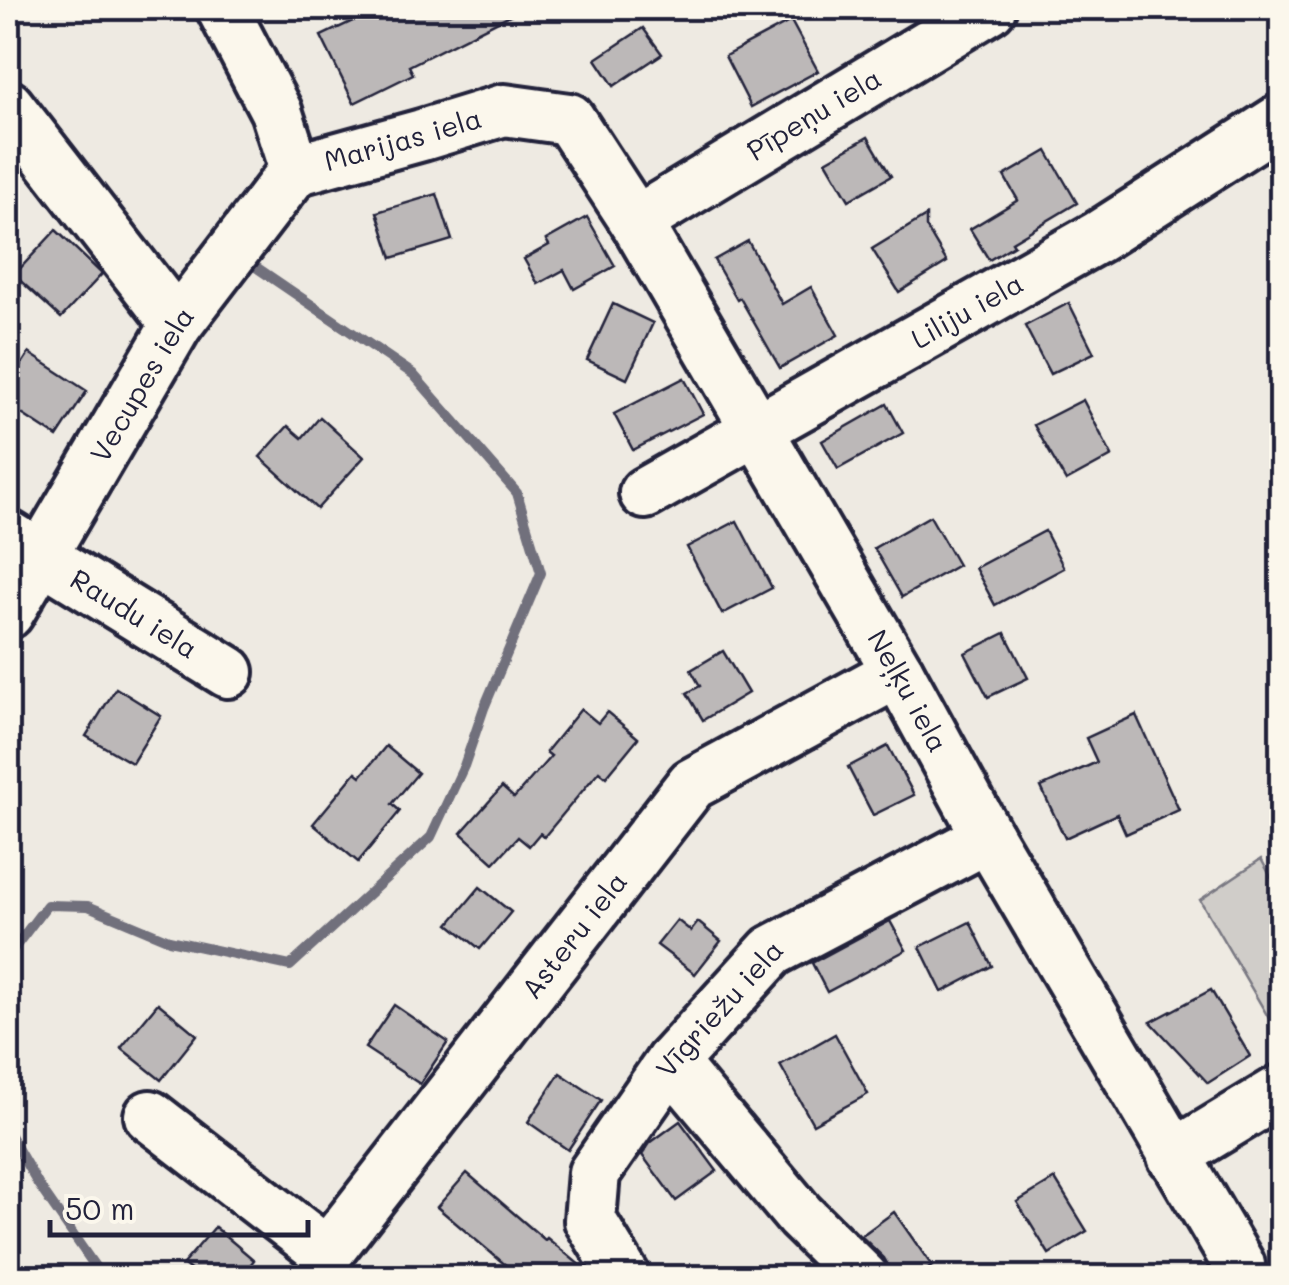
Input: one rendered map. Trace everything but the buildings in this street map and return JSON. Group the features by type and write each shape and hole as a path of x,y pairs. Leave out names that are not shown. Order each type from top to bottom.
{"street":[{"path":"222,8 276,111 295,170"},
{"name":"Pīpeņu iela","path":"636,222 990,8"},
{"path":"8,106 177,324"},
{"name":"Marijas iela","path":"295,170 504,110 569,119"},
{"name":"Neļķu iela","path":"569,119 636,222 1238,1265"},
{"name":"Liliju iela","path":"645,492 1098,237 1282,119"},
{"name":"Vecupes iela","path":"8,614 23,547 177,324 295,170"},
{"name":"Raudu iela","path":"23,547 228,672"},
{"name":"Asteru iela","path":"324,1265 692,784 898,672"},
{"name":"Vīgriežu iela","path":"625,1278 590,1220 594,1173 671,1062 772,951 988,837"},
{"path":"671,1062 800,1216 863,1278"},
{"path":"1173,1156 1282,1090"},
{"path":"150,1116 324,1265"}],"shaded area":[{"path":"1261,859 1281,895 1281,1039 1200,900"}],"waterway":[{"path":"8,1013 12,951 47,905 88,906 169,940 290,966 431,837 464,766 541,573 517,493 413,374 253,265"},
{"path":"8,1132 38,1184 103,1278"}]}
